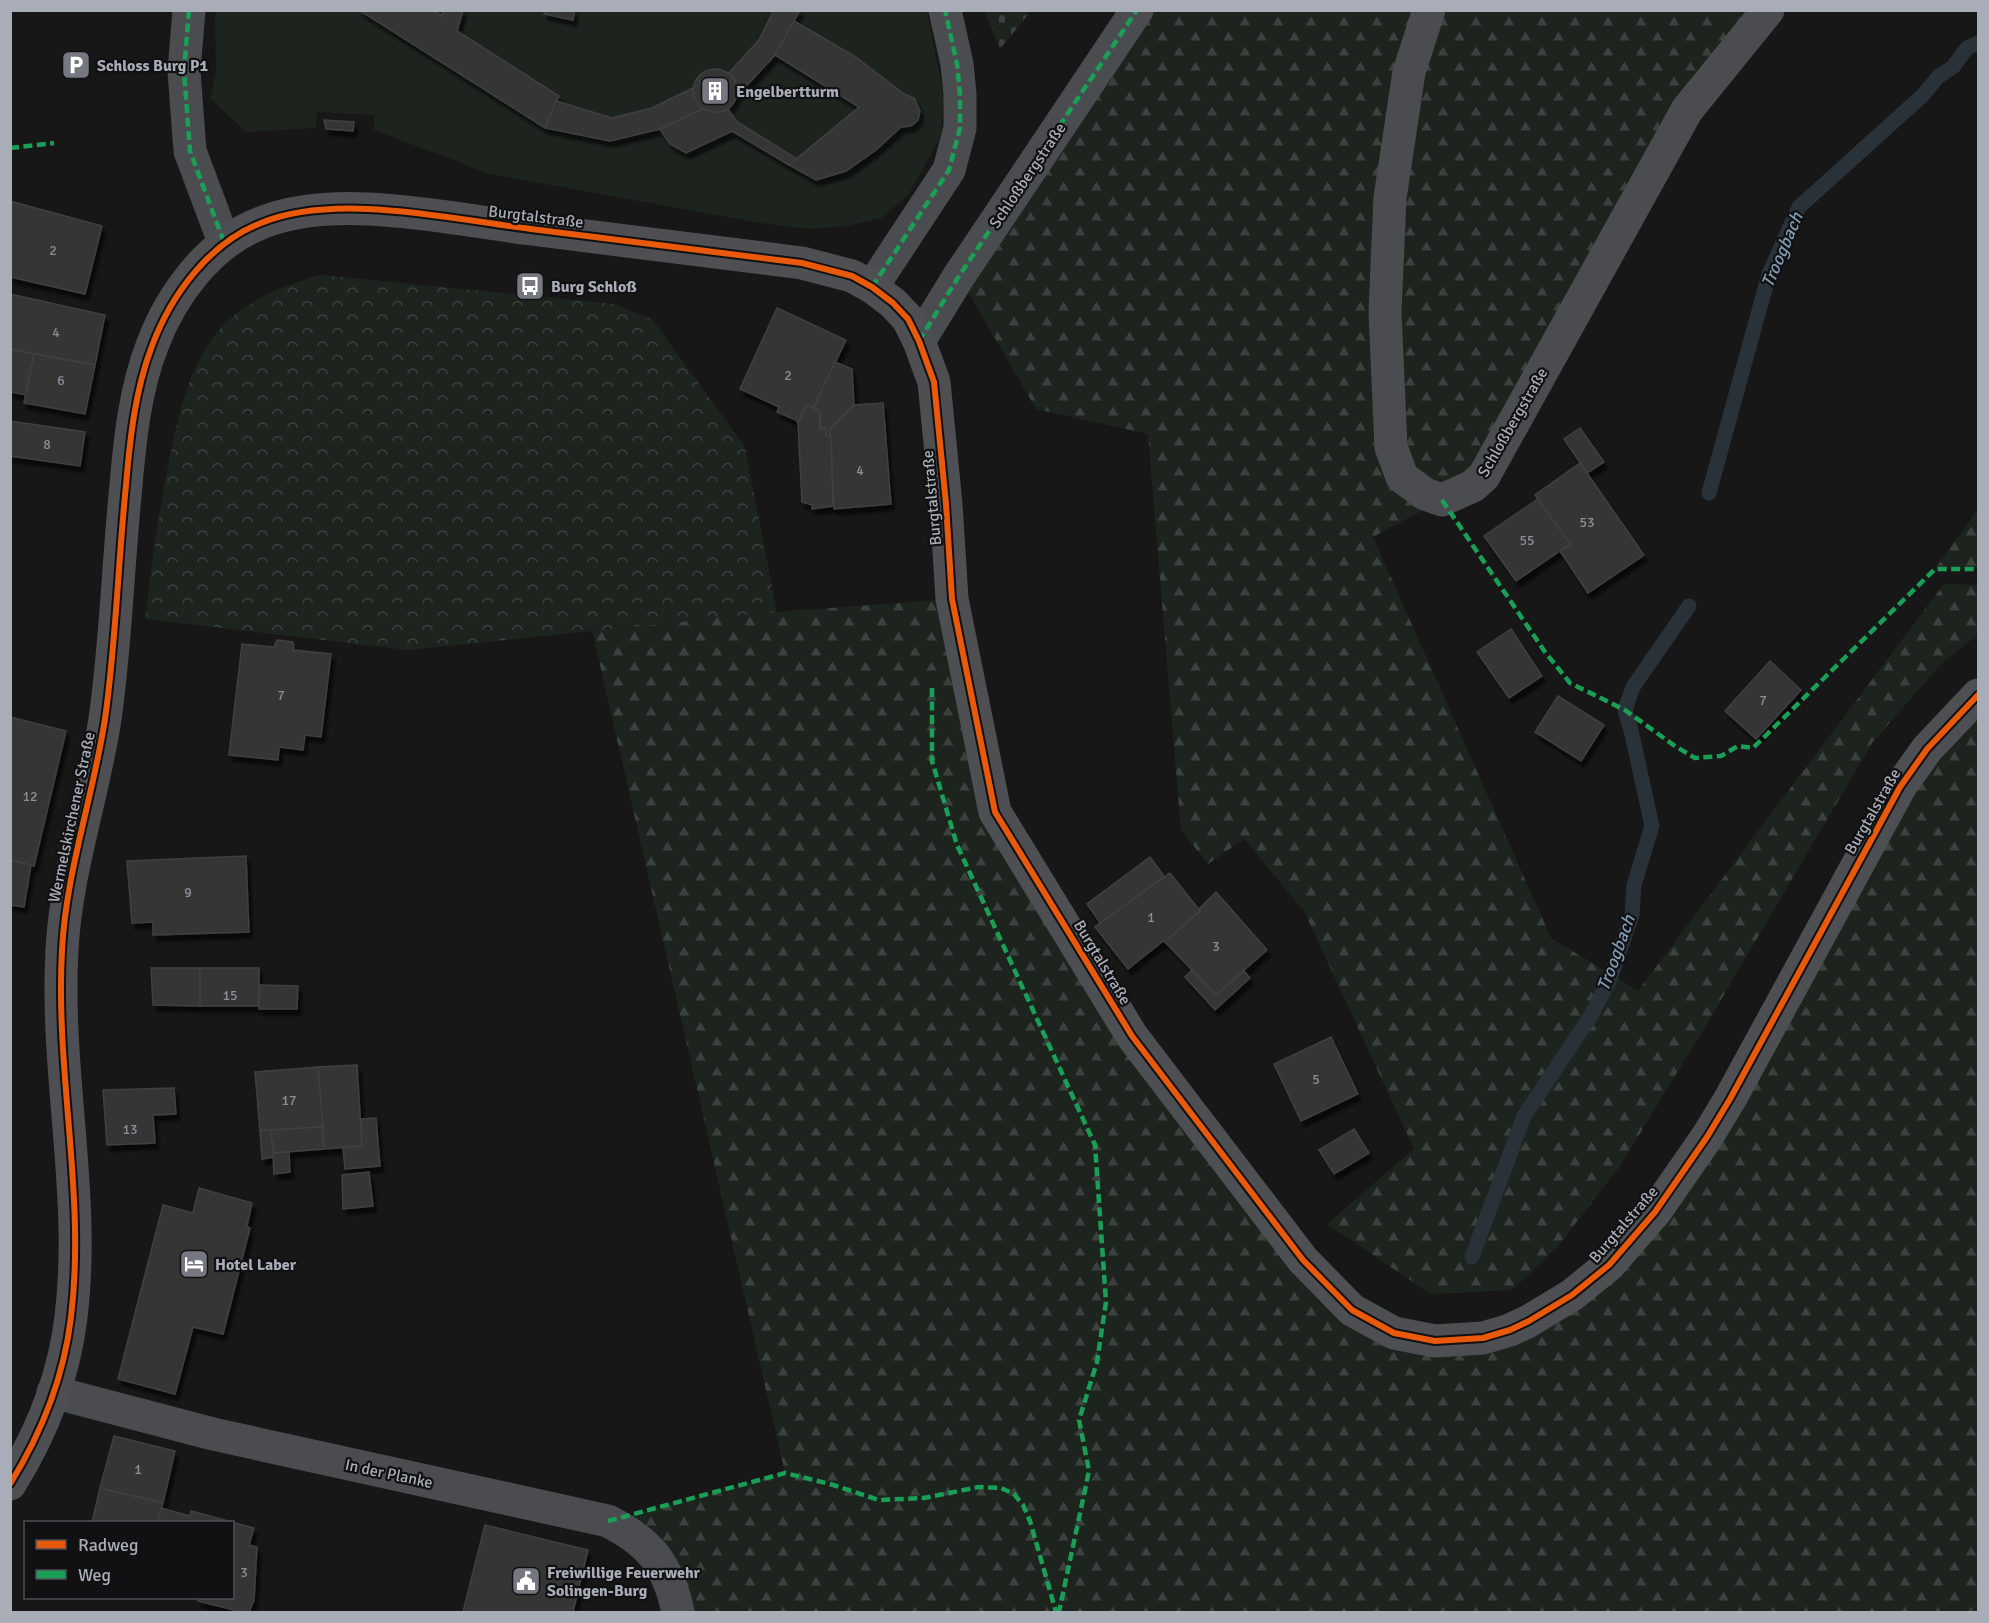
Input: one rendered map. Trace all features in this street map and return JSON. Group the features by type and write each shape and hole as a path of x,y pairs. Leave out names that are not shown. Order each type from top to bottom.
{"main road":[{"name":"Burgtalstraße","path":"224,242 259,223 296,212 330,208 402,212 802,263 852,276 872,287 893,303 908,320 919,341 934,382 946,504 952,599 994,812 1132,1036 1296,1251 1352,1310 1394,1333 1435,1341 1483,1338 1510,1330 1572,1295 1609,1265 1655,1212 1707,1137 1900,788 1927,749 1978,695"},
{"name":"Wermelskirchener Straße","path":"10,1484 33,1443 53,1392 63,1359 71,1317 76,1233 61,1006 62,954 66,902 104,721 111,670 120,538 132,428 145,368 158,331 183,287 224,242"}],"street":[{"path":"189,10 184,71 190,151 224,242"},
{"path":"872,287 949,170 960,128 958,74 945,10"},
{"name":"Schloßbergstraße","path":"919,341 959,276 1137,10"},
{"name":"Schloßbergstraße","path":"1429,10 1409,72 1392,187 1385,312 1391,447 1402,477 1425,494 1442,500 1473,486 1484,476 1688,110 1768,10"},
{"name":"In der Planke","path":"53,1392 213,1434 608,1521 632,1533 653,1552 668,1576 678,1612"}],"green space":[{"path":"215,10 927,11 944,98 941,136 909,194 882,218 847,226 808,229 760,223 490,174 374,130 374,115 317,112 316,128 246,132 210,98 216,73"},
{"path":"985,11 1031,11 1000,49"},
{"path":"1137,11 1768,11 1687,110 1512,425 1442,500 1373,537 1551,938 1638,991 1944,584 1978,585 1978,634 1940,665 1872,743 1705,1027 1620,1166 1558,1246 1512,1290 1431,1294 1327,1224 1414,1149 1304,911 1244,839 1208,864 1181,830 1148,434 1036,409 959,276"},
{"path":"321,275 614,304 652,319 745,447 777,612 408,650 145,619 168,466 188,386 205,349 217,333 241,310 274,292"},
{"path":"1978,509 1978,569 1935,569"},
{"path":"952,599 995,812 1303,1260 1394,1333 1510,1330 1655,1212 1873,834 1978,695 1978,1612 678,1612 608,1521 785,1473 592,630 777,612"}],"building":[{"path":"359,10 432,10 442,16 443,10 463,10 457,31 559,96 545,128"},
{"path":"545,10 575,10 573,20 544,14"},
{"path":"774,10 800,10 775,55 736,97 735,80 729,73 759,40"},
{"path":"794,21 856,57 904,94 914,98 920,111 918,120 911,126 901,127 876,150 846,171 816,180 789,165 859,107 775,55"},
{"name":"Engelbertturm","path":"715,69 730,76 737,91 730,106 715,113 700,106 693,91 700,76"},
{"path":"693,88 694,99 702,109 660,129 610,141 545,128 556,101 612,118 652,108"},
{"path":"702,109 718,113 728,109 736,121 797,159 789,165 732,131 686,153 670,144 660,129"},
{"path":"324,120 354,122 353,131 326,129"},
{"path":"10,201 102,226 85,294 10,277"},
{"path":"10,294 105,315 95,365 10,349"},
{"path":"777,308 846,340 814,407 807,404 798,423 777,412 779,407 740,389"},
{"path":"10,349 34,354 26,395 10,392"},
{"path":"34,354 95,365 85,414 24,403"},
{"path":"835,362 852,369 854,405 830,429 831,436 826,436 825,428 820,429 820,413 814,407"},
{"path":"883,403 891,504 834,509 830,429 854,405"},
{"path":"807,404 820,413 820,429 825,428 826,436 831,436 833,506 812,509 812,505 802,502 798,423"},
{"path":"10,421 85,432 80,466 10,456"},
{"path":"1580,428 1604,462 1587,473 1564,439"},
{"path":"1580,463 1644,555 1588,593 1560,551 1570,545 1535,495"},
{"path":"1538,499 1570,544 1516,581 1484,536"},
{"path":"1511,629 1542,676 1509,698 1477,652"},
{"path":"277,640 293,642 294,650 331,654 321,737 305,735 303,750 279,747 278,760 229,755 242,644 274,647"},
{"path":"1770,661 1801,690 1756,739 1725,711"},
{"path":"1558,696 1604,725 1581,761 1535,732"},
{"path":"10,717 66,731 34,866 10,860"},
{"path":"246,856 249,932 153,935 153,922 132,923 127,861"},
{"path":"1150,857 1164,876 1101,924 1087,904"},
{"path":"10,860 31,865 24,907 10,905"},
{"path":"1170,873 1200,911 1165,942 1163,941 1128,969 1095,927"},
{"path":"1216,892 1267,950 1216,995 1165,942 1200,911 1199,909"},
{"path":"151,968 200,968 200,1006 153,1005"},
{"path":"200,968 259,968 259,1006 200,1006"},
{"path":"1192,970 1216,995 1244,971 1250,978 1215,1010 1185,977"},
{"path":"260,985 298,986 297,1009 259,1009"},
{"path":"1331,1037 1358,1094 1301,1121 1274,1064"},
{"path":"357,1065 362,1146 324,1149 318,1067"},
{"path":"318,1067 323,1127 260,1131 255,1072"},
{"path":"174,1088 176,1114 153,1115 155,1143 107,1145 103,1090"},
{"path":"376,1118 380,1166 345,1169 343,1148 362,1146 361,1119"},
{"path":"322,1127 324,1149 274,1153 270,1130"},
{"path":"1354,1129 1369,1153 1334,1174 1319,1150"},
{"path":"270,1130 273,1157 262,1159 260,1131"},
{"path":"289,1152 290,1172 274,1174 273,1153"},
{"path":"369,1172 373,1206 343,1209 342,1175"},
{"name":"Hotel Laber","path":"199,1188 252,1203 247,1226 250,1228 223,1334 193,1327 175,1394 118,1379 163,1205 193,1213"},
{"path":"114,1436 175,1451 163,1503 100,1488"},
{"path":"100,1488 163,1503 158,1521 92,1521"},
{"path":"161,1508 190,1516 191,1511 228,1521 158,1521"},
{"path":"234,1523 254,1528 249,1545 257,1547 254,1600 249,1612 198,1601 199,1599 234,1599"},
{"name":"Freiwillige Feuerwehr Solingen-Burg","path":"485,1525 588,1550 573,1612 463,1612"}],"waterway":[{"name":"Troogbach","path":"1709,493 1769,274 1799,207 1922,96 1939,76 1953,67 1967,48 1978,43"},
{"name":"Troogbach","path":"1472,1257 1524,1116 1590,1017 1610,979 1632,915 1634,885 1652,826 1625,710 1633,687 1689,606"}],"marked path":[{"path":"189,10 184,71 190,151 224,242"},
{"path":"872,287 949,170 960,128 960,94 957,64 945,10"},
{"path":"919,341 959,276 1137,10"},
{"path":"10,148 54,143"},
{"path":"1442,500 1545,652 1570,683 1625,710 1695,758 1721,756 1738,746 1753,748 1935,569 1978,569"},
{"path":"932,688 932,761 957,845 1095,1145 1106,1302 1097,1362 1079,1420 1089,1471 1059,1612"},
{"path":"608,1521 785,1473 830,1484 879,1500 924,1498 979,1487 1001,1488 1014,1494 1023,1505 1030,1521 1056,1612"}],"cycle path":[{"path":"10,1484 32,1445 50,1404 63,1361 71,1317 75,1271 75,1225 63,1042 62,950 74,863 105,719 112,661 123,514 137,397 152,346 181,290 194,273 225,243 261,223 291,214 324,209 394,211 430,215 802,263 852,276 872,287 893,303 908,319 934,382 946,504 952,599 995,812 1132,1036 1303,1260 1352,1310 1394,1333 1435,1341 1483,1338 1510,1330 1572,1295 1609,1265 1655,1212 1707,1137 1900,787 1927,749 1978,695"}],"place":[{"name":"Schloss Burg P1","path":"76,65"},
{"name":"Engelbertturm","path":"715,91"},
{"name":"Burg Schloß","path":"530,286"},
{"name":"Hotel Laber","path":"194,1264"},
{"name":"Freiwillige Feuerwehr Solingen-Burg","path":"526,1581"}]}
